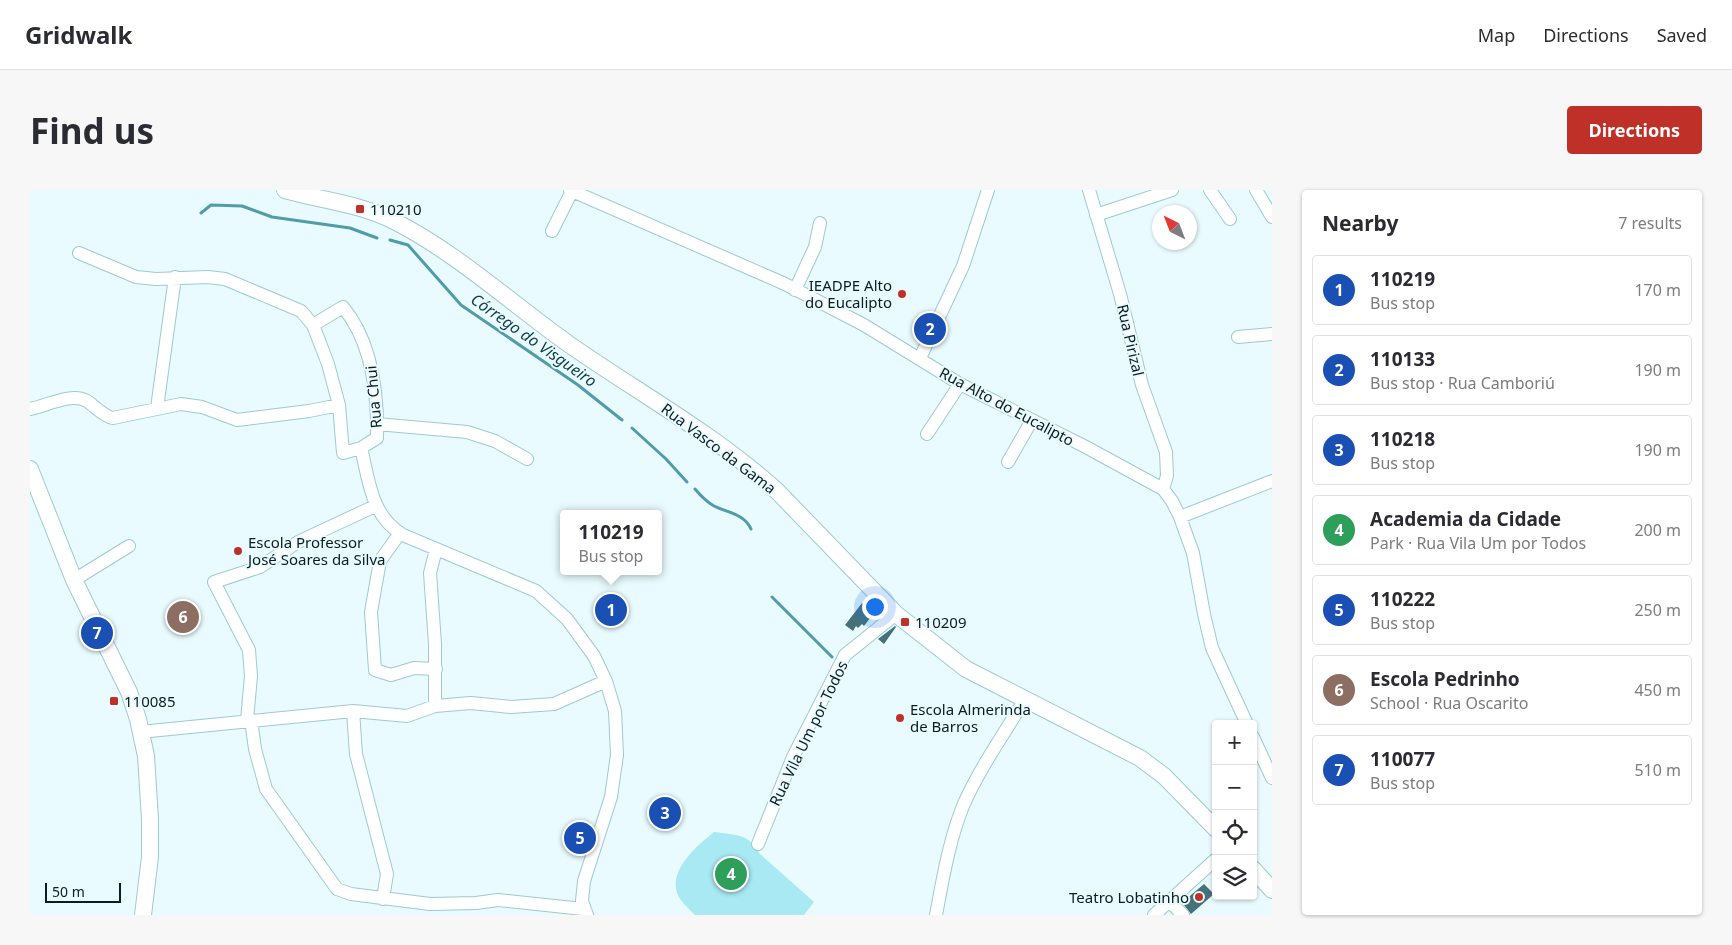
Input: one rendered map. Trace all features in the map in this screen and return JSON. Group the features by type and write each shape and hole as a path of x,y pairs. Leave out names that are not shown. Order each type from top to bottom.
{"main road":[{"name":"Rua Vasco da Gama","path":"285,190 387,218 427,240 571,345 638,388 758,474 777,491 896,614 966,669 1140,758 1164,776 1212,825"},
{"path":"31,478 74,580 130,692 146,756 150,819 150,857 143,915"},
{"path":"1257,873 1272,890"}],"street":[{"path":"552,230 571,190"},
{"name":"Rua Alto do Eucalipto","path":"571,190 706,248 795,290 864,325 960,384 1162,489 1172,501 1180,517 1198,571 1204,614 1212,648 1245,720"},
{"path":"920,358 963,266 988,190"},
{"name":"Rua Pirizal","path":"1089,190 1120,294 1142,385 1166,452 1167,476 1162,489"},
{"path":"1096,215 1172,190"},
{"path":"1210,190 1230,219"},
{"path":"1256,190 1272,218"},
{"path":"795,290 815,247 820,223"},
{"path":"79,253 136,278 208,277 230,281 301,310 313,325 340,405 342,453 355,449 375,506 389,525 400,533 536,591 556,608 585,642 606,681 615,711 617,755 611,796 602,817 584,881 582,901 585,912 498,900 476,903 430,904 351,894 337,889 266,790 249,720 251,676 249,650 214,582 260,567 298,542 375,506"},
{"path":"158,408 175,277"},
{"name":"Rua Chui","path":"313,325 343,307 354,322 370,358 377,438 355,449"},
{"path":"1238,337 1272,334"},
{"path":"927,434 960,384"},
{"path":"30,410 77,398 89,402 113,418 158,408 190,404 237,420 340,405"},
{"path":"1008,462 1032,420"},
{"path":"377,424 467,432 495,441 527,459"},
{"path":"1180,517 1272,481"},
{"path":"400,533 380,561 371,612 375,670 391,675 414,668 436,668"},
{"path":"74,580 129,546"},
{"path":"435,706 436,668 430,573 436,549"},
{"name":"Rua Vila Um por Todos","path":"758,844 793,757 845,656 896,614"},
{"path":"140,732 353,710 407,716 435,706 471,703 511,707 554,704 606,681"},
{"path":"936,915 950,845 964,806 992,752 1025,699"},
{"path":"353,710 356,754 387,874 384,899"},
{"path":"1257,746 1272,778"},
{"path":"1154,915 1212,863"},
{"path":"1170,902 1183,915"}],"shaded area":[{"path":"714,832 740,836 751,842 759,853 814,902 804,915 695,915 678,896 677,875 686,858"}],"building":[{"path":"870,601 877,609 864,626 862,624 858,628 856,626 853,631 845,625 862,603 866,605"},
{"path":"895,626 884,644 878,639"},
{"name":"Teatro Lobatinho","path":"1204,884 1212,892 1212,896 1191,914 1184,905 1184,901"}],"waterway":[{"name":"Córrego do Visgueiro","path":"201,213 211,205 242,206 272,217 350,228 377,238"},
{"name":"Córrego do Visgueiro","path":"390,240 408,245 461,305 578,385 622,420"},
{"name":"Córrego do Visgueiro","path":"632,428 666,459 687,482"},
{"name":"Córrego do Visgueiro","path":"695,489 711,504 740,517 751,529"},
{"name":"Córrego do Visgueiro","path":"772,597 832,657"}],"place":[{"name":"110210","path":"360,209"},
{"name":"IEADPE Alto do Eucalipto","path":"902,294"},
{"name":"110133","path":"930,329"},
{"name":"Escola Professor José Soares da Silva","path":"238,551"},
{"name":"110219","path":"611,610"},
{"name":"Escola Pedrinho","path":"183,617"},
{"name":"110209","path":"905,622"},
{"name":"110077","path":"97,633"},
{"name":"110085","path":"114,701"},
{"name":"Escola Almerinda de Barros","path":"900,718"},
{"name":"110218","path":"665,813"},
{"name":"110222","path":"580,838"},
{"name":"Academia da Cidade","path":"731,874"},
{"name":"Teatro Lobatinho","path":"1199,897"}]}
